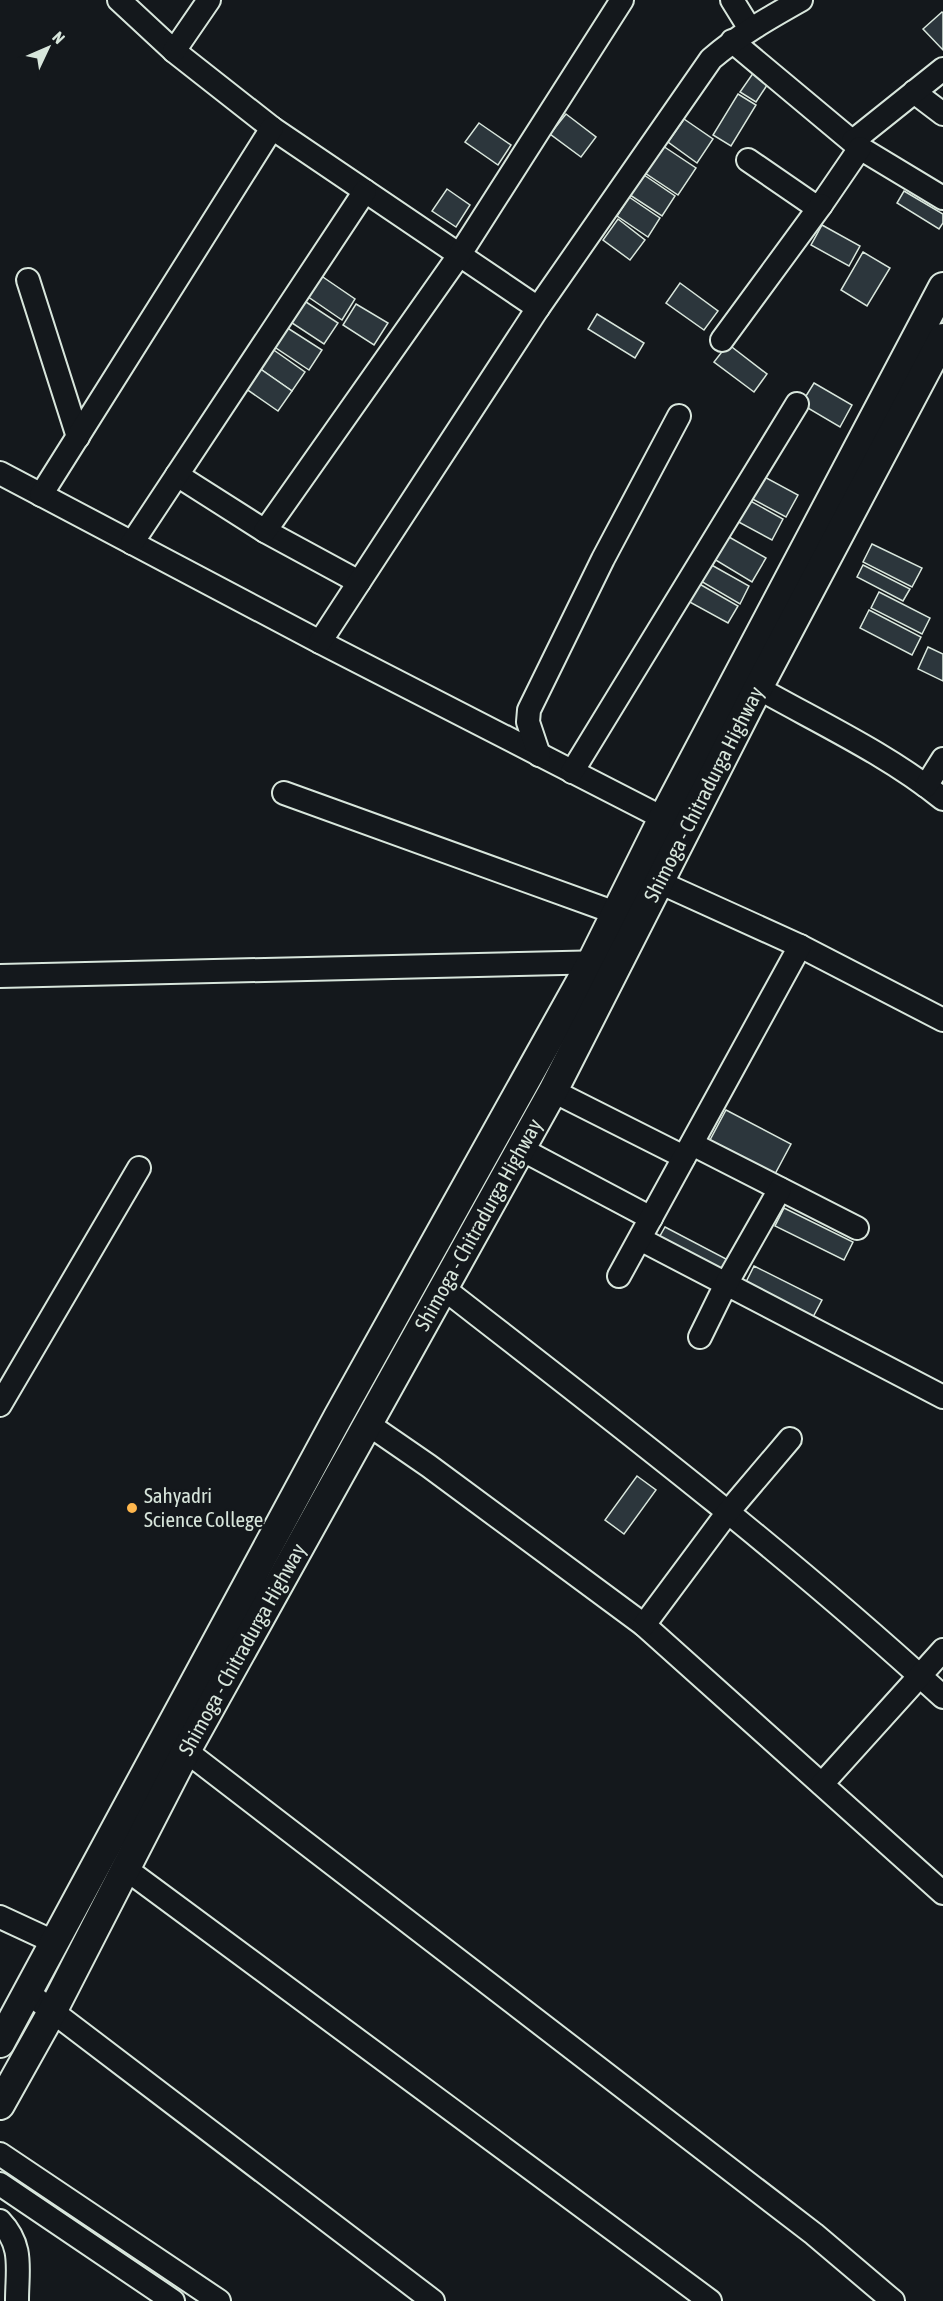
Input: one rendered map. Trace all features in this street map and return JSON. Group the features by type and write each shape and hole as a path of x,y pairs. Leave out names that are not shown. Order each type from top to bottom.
{"main road":[{"name":"Shimoga - Chitradurga Highway","path":"0,2105 52,2012 186,1751 553,1091 661,883 758,688 936,343 943,287"},
{"name":"Shimoga - Chitradurga Highway","path":"0,2043 338,1417 591,963 663,818 936,343"}],"street":[{"path":"119,0 174,51 272,128 538,308"},
{"path":"174,51 209,0"},
{"path":"265,531 460,254 622,0"},
{"path":"732,0 741,35 857,145 943,198"},
{"path":"320,642 538,308 711,59 741,35 801,0"},
{"path":"722,340 821,205 857,145 914,92 943,69"},
{"path":"914,92 943,114"},
{"path":"41,495 272,128"},
{"path":"748,160 812,204 821,205"},
{"path":"132,543 365,191"},
{"path":"28,280 78,436"},
{"path":"572,772 797,404"},
{"path":"539,755 528,722 529,710 603,559 680,416"},
{"path":"0,473 320,642 663,818"},
{"path":"177,475 265,531 359,582"},
{"path":"758,688 865,747 935,793 943,759"},
{"path":"284,793 616,913"},
{"path":"661,883 800,946 943,1020"},
{"path":"619,1276 800,946"},
{"path":"0,976 619,962"},
{"path":"553,1091 780,1189 857,1228"},
{"path":"521,1149 651,1218"},
{"path":"0,1405 139,1168"},
{"path":"700,1337 726,1284 780,1189"},
{"path":"639,1239 943,1397"},
{"path":"443,1288 614,1420 728,1512 943,1697"},
{"path":"368,1424 429,1466 644,1625 943,1893"},
{"path":"644,1625 728,1512 790,1439"},
{"path":"822,1784 943,1650"},
{"path":"186,1751 814,2234 893,2301"},
{"path":"126,1869 710,2301"},
{"path":"0,1917 54,1942"},
{"path":"27,1992 433,2301"},
{"path":"0,2154 219,2301"},
{"path":"0,2184 173,2301"},
{"path":"0,2222 15,2239 17,2301"}],"building":[{"path":"943,13 943,50 923,29"},
{"path":"756,69 771,79 756,102 740,92"},
{"path":"738,94 756,105 731,146 713,135"},
{"path":"566,114 596,137 581,157 550,134"},
{"path":"684,119 713,139 697,163 668,142"},
{"path":"479,123 511,145 498,165 465,142"},
{"path":"663,146 696,168 678,195 645,173"},
{"path":"644,175 675,196 662,216 630,195"},
{"path":"447,189 470,205 456,227 432,211"},
{"path":"904,191 943,214 943,223 939,229 897,203"},
{"path":"629,197 660,218 648,237 617,216"},
{"path":"618,219 645,240 630,260 603,240"},
{"path":"822,225 860,246 849,266 811,245"},
{"path":"863,252 890,268 867,306 841,290"},
{"path":"317,273 355,299 342,320 304,294"},
{"path":"680,283 718,311 704,330 666,303"},
{"path":"300,298 338,323 324,344 286,319"},
{"path":"356,304 388,323 374,345 343,325"},
{"path":"597,314 644,343 635,358 588,329"},
{"path":"286,327 322,350 309,370 273,346"},
{"path":"728,344 767,374 754,392 714,362"},
{"path":"268,346 305,372 292,391 255,365"},
{"path":"256,366 292,391 278,411 242,386"},
{"path":"814,383 852,405 840,427 801,404"},
{"path":"757,473 798,495 786,517 745,495"},
{"path":"745,498 783,519 772,540 733,519"},
{"path":"722,533 766,558 752,582 709,556"},
{"path":"872,544 922,568 912,587 863,562"},
{"path":"708,563 749,586 740,604 699,580"},
{"path":"863,565 910,589 903,601 857,577"},
{"path":"696,582 738,606 728,623 686,600"},
{"path":"879,592 930,618 922,634 871,608"},
{"path":"869,610 921,637 912,655 860,628"},
{"path":"928,647 943,654 943,681 918,669"},
{"path":"726,1110 791,1144 775,1174 710,1140"},
{"path":"784,1208 853,1242 844,1260 775,1226"},
{"path":"665,1227 730,1261 722,1276 656,1243"},
{"path":"754,1266 822,1300 813,1317 746,1282"},
{"path":"637,1476 656,1490 624,1534 605,1520"}],"place":[{"name":"Sahyadri Science College","path":"132,1508"}]}
